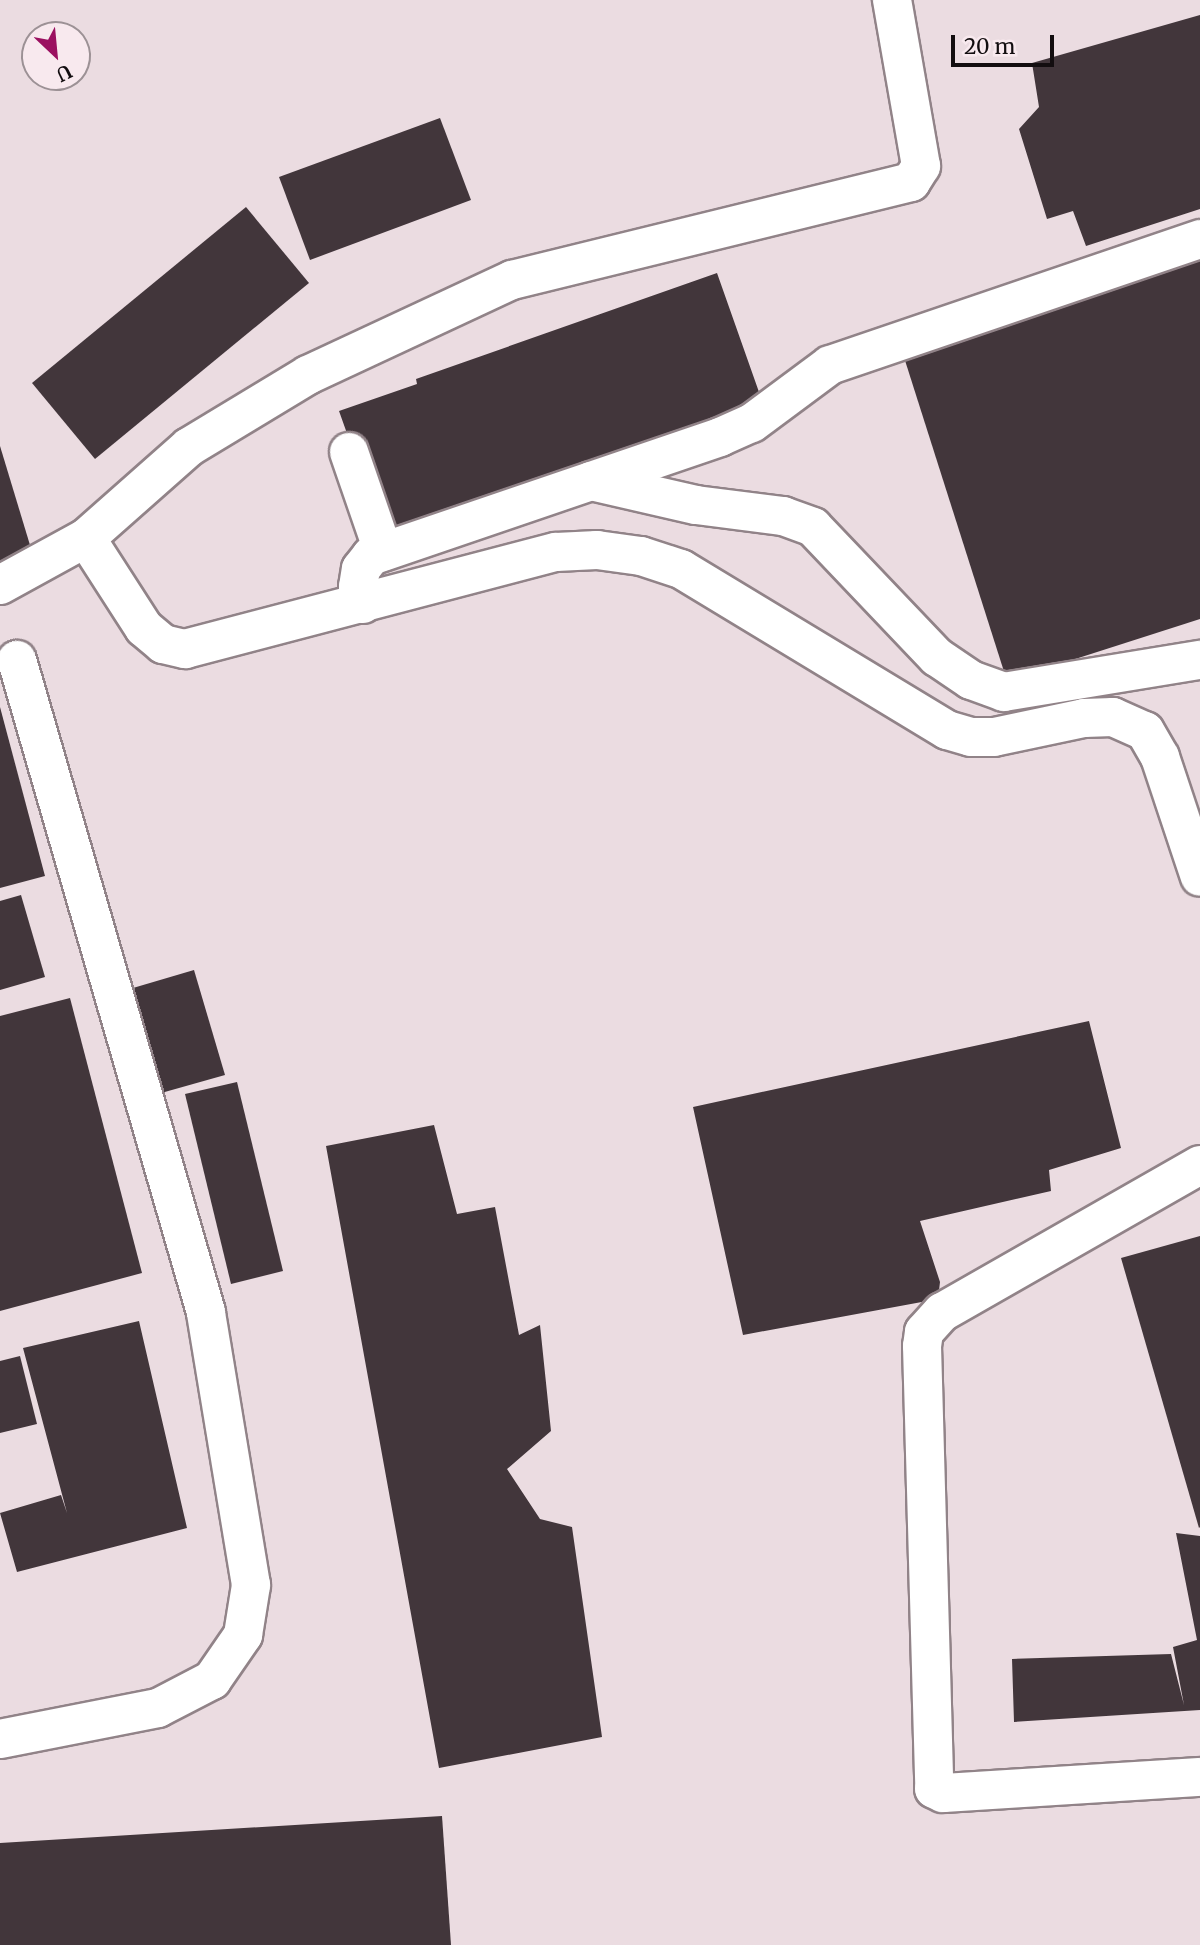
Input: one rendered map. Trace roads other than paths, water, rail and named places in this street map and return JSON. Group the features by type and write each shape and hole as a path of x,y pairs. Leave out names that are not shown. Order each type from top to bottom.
{"street":[{"path":"0,585 86,538 189,447 308,375 512,280 911,182 921,166 892,0"},
{"path":"363,604 358,587 361,569 371,556 752,423 831,365 1200,239"},
{"path":"349,452 383,551"},
{"path":"591,481 696,505 783,516 813,527 937,657 971,680 1004,692 1200,661"},
{"path":"86,538 144,628 163,644 185,649 556,552 597,550 681,569 947,730 971,737 994,737 1084,718 1113,718 1145,731 1160,757 1200,877"},
{"path":"0,1740 158,1708 212,1681 243,1635 251,1585 206,1312 17,660"},
{"path":"1200,1165 942,1312 925,1332 922,1346 934,1789 943,1793 1200,1777"}]}
